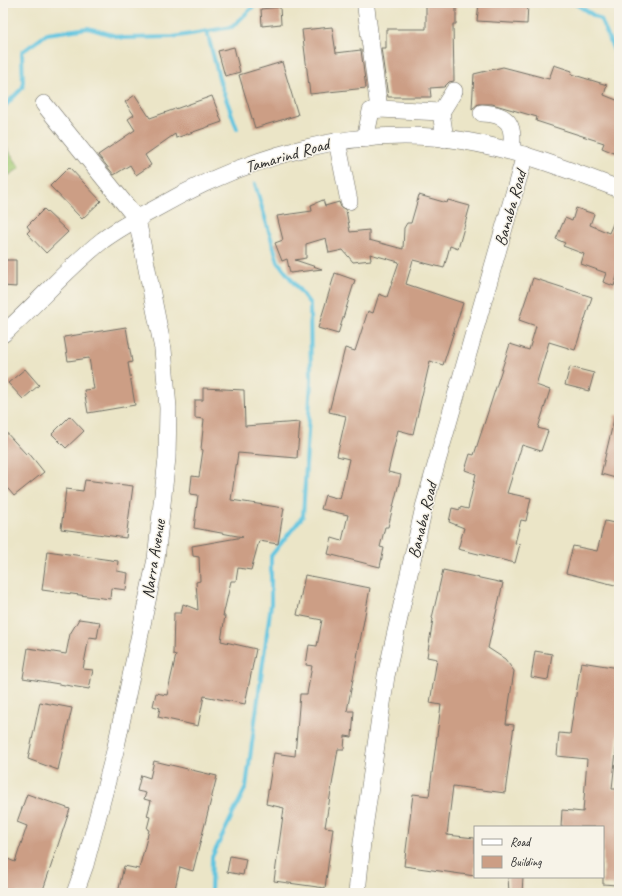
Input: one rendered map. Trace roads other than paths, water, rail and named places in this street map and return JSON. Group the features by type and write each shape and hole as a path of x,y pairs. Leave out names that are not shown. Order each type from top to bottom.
{"street":[{"path":"366,8 379,109"},
{"path":"445,139 441,112 454,91"},
{"path":"44,104 137,219"},
{"path":"365,139 371,111 379,109 441,112"},
{"name":"Banaba Road","path":"357,893 362,842 386,676 422,515 518,153 513,140 511,127 505,119 496,113 482,113"},
{"name":"Tamarind Road","path":"3,334 103,240 176,196 255,162 296,150 336,141 402,137 445,139 518,153 619,189"},
{"path":"336,141 349,201"},
{"name":"Narra Avenue","path":"75,893 115,751 156,559 167,458 168,408 163,349 137,219"}],"waterway":[{"path":"3,108 23,87 22,52 47,34 88,28 123,38 173,37 232,27 257,3"},
{"path":"574,3 601,20 619,62"},
{"path":"207,31 220,82 237,129"},
{"path":"211,893 212,857 246,787 271,604 271,556 303,516 311,381 310,304 278,262 255,184"}]}
